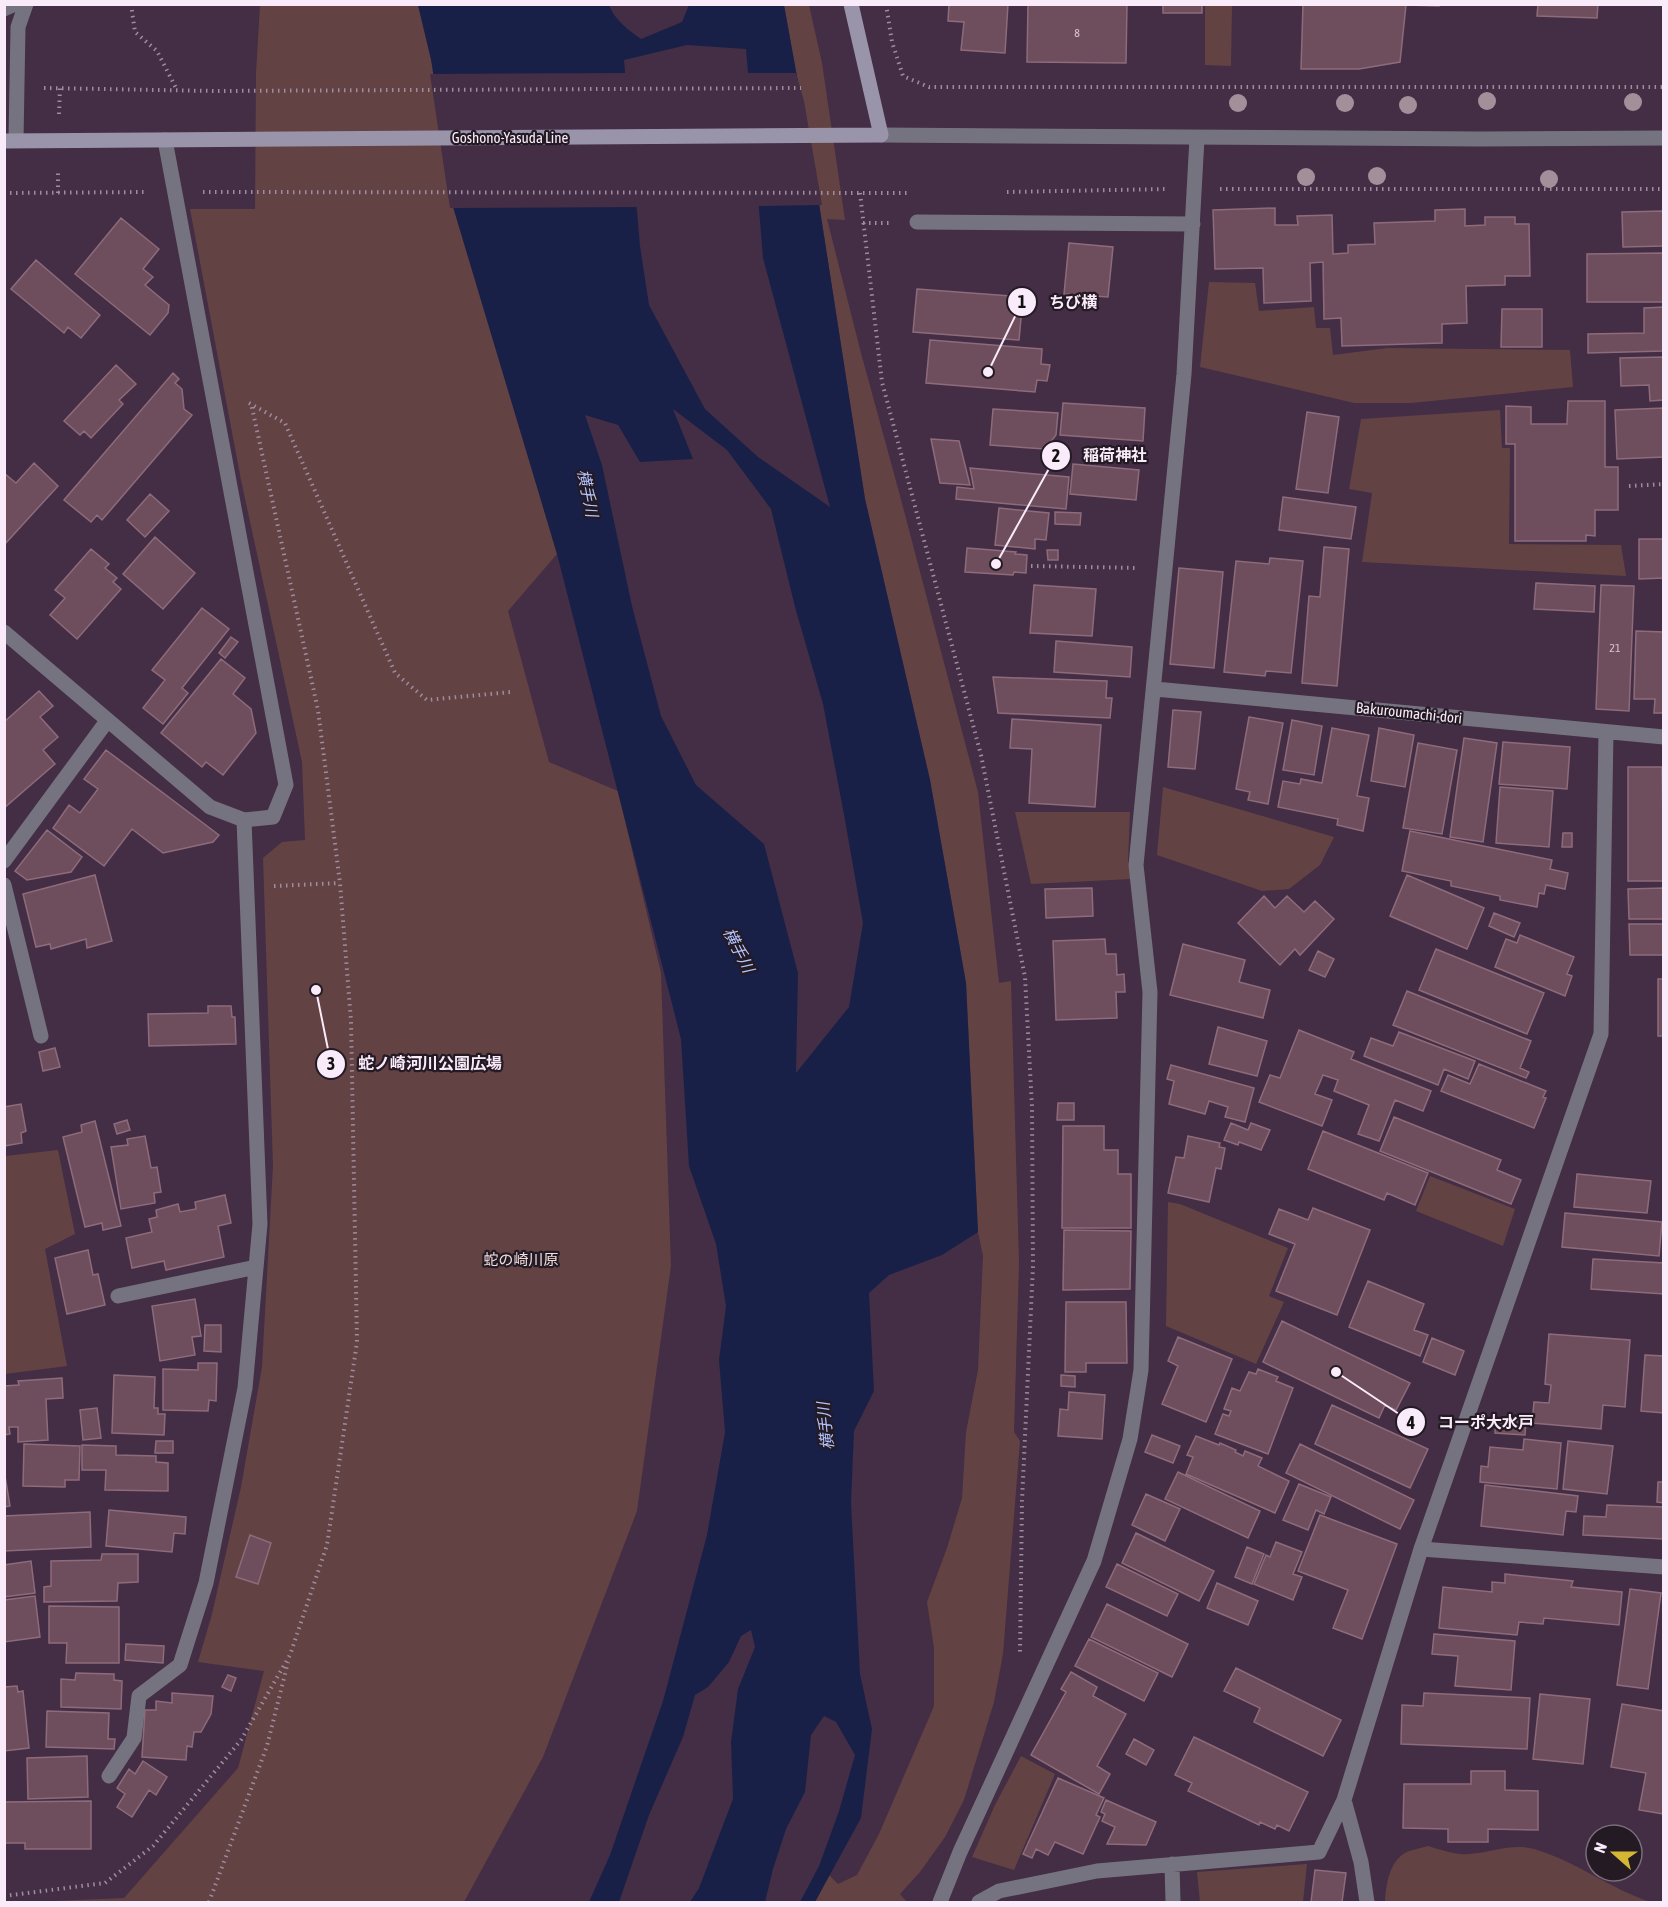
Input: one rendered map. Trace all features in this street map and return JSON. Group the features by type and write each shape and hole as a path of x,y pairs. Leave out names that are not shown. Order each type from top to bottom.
{"main road":[{"path":"851,4 881,135"},
{"name":"Goshono-Yasuda Line","path":"10,141 881,135"}],"street":[{"path":"4,9 15,4"},
{"path":"10,141 16,87 18,27 26,4"},
{"path":"881,135 1664,138"},
{"path":"940,1902 960,1852 1094,1561 1130,1439 1142,1370 1150,992 1136,865 1184,374 1197,138"},
{"path":"4,632 210,807 244,820 273,817 286,785 165,140"},
{"path":"917,222 1193,224"},
{"name":"Bakuroumachi-dori","path":"1155,689 1664,737"},
{"path":"4,861 107,721"},
{"path":"979,1902 999,1891 1097,1871 1319,1852 1344,1800 1421,1549 1601,1034 1606,732"},
{"path":"110,1776 134,1738 139,1696 180,1665 206,1583 245,1388 260,1224 244,820"},
{"path":"4,885 41,1036"},
{"path":"118,1296 256,1267"},
{"path":"1421,1549 1664,1567"},
{"path":"1344,1800 1361,1862 1367,1902"},
{"path":"1172,1864 1173,1902"}],"path":[{"path":"131,4 135,32 157,51 177,90"},
{"path":"886,4 892,42 903,76 929,87 1664,87"},
{"path":"16,87 215,91 801,88"},
{"path":"999,192 1195,189 1664,189"},
{"path":"4,193 918,193"},
{"path":"860,193 882,382 981,755 1025,977 1032,1107 1033,1266 1022,1501 1020,1655"},
{"path":"212,389 250,403 285,423 395,673 427,700 511,692"},
{"path":"1629,486 1664,484"},
{"path":"1031,566 1166,569"},
{"path":"246,888 339,883"},
{"path":"209,1902 267,1746 290,1655"}],"green space":[{"name":"蛇の崎川原","path":"260,5 418,5 507,382 557,554 508,611 549,762 618,791 661,973 671,1266 637,1511 543,1757 464,1902 29,1902 124,1898 238,1768 264,1671 198,1662 212,1614 241,1487 262,1367 273,1166 263,858 282,842 305,840 302,762 241,480 190,209 255,209 256,73"},
{"path":"784,5 809,5 822,63 845,220 827,219 978,792 999,983 1011,981 1019,1263 1014,1432 1020,1441 1003,1654 994,1702 964,1800 945,1837 920,1872 900,1894 907,1902 815,1902 829,1875 838,1884 857,1875 879,1834 934,1706 934,1648 927,1602 962,1498 966,1432 978,1370 983,1256 978,1232 966,983 930,780 865,499 813,165"},
{"path":"1205,5 1232,5 1231,66 1205,65"},
{"path":"1209,282 1255,283 1259,311 1314,307 1316,328 1330,328 1333,355 1388,348 1570,350 1573,387 1411,403 1354,403 1200,367"},
{"path":"1500,410 1502,448 1510,448 1509,544 1621,545 1626,576 1362,562 1372,493 1349,489 1361,419"},
{"path":"1163,787 1334,837 1320,865 1289,889 1262,891 1157,855"},
{"path":"1015,812 1130,812 1128,861 1131,879 1031,884"},
{"path":"58,1150 75,1234 45,1249 67,1366 5,1374 5,1156"},
{"path":"1430,1176 1515,1209 1503,1246 1416,1211"},
{"path":"1168,1202 1180,1204 1288,1248 1269,1296 1284,1302 1256,1364 1166,1326"},
{"path":"1021,1756 1055,1774 1014,1870 972,1857 995,1805"},
{"path":"1428,1846 1448,1852 1469,1854 1525,1847 1549,1854 1584,1871 1584,1883 1607,1883 1651,1902 1385,1902 1393,1866 1402,1855"},
{"path":"1307,1864 1303,1902 1200,1902 1197,1872"}],"water":[{"name":"横手川","path":"418,5 609,5 618,20 641,39 682,22 689,5 784,5 813,165 865,499 930,780 966,983 978,1232 942,1255 889,1275 869,1293 874,1391 854,1431 851,1503 860,1674 872,1729 861,1818 815,1902 800,1902 819,1866 839,1811 855,1755 836,1722 824,1716 811,1735 805,1792 786,1829 765,1902 690,1902 699,1888 733,1799 731,1742 738,1689 755,1647 751,1630 741,1636 729,1662 708,1687 695,1695 683,1737 649,1815 619,1902 589,1902 610,1855 663,1701 707,1535 725,1432 719,1360 726,1306 716,1244 689,1166 681,1039 557,554 453,207 431,59","holes":["687,45 746,49 763,258 830,507 758,457 705,409 649,305 640,246 624,60","673,409 727,450 771,509 795,607 823,704 845,820 863,923 849,1007 796,1073 798,973 764,844 696,785 661,716 632,606 602,465 585,415 618,425 640,462 693,459"]}],"pier":[{"path":"628,73 640,207 450,208 430,74"},
{"path":"745,73 796,73 804,101 822,205 756,206"}],"building":[{"path":"949,4 1008,4 1005,53 961,50 964,22 948,21"},
{"path":"1028,4 1127,4 1126,63 1027,62"},
{"path":"1163,4 1202,4 1202,13 1163,13"},
{"path":"1303,4 1439,4 1439,6 1406,5 1400,62 1359,69 1301,69"},
{"path":"1538,4 1598,4 1597,18 1537,16"},
{"path":"1275,208 1275,225 1298,225 1297,216 1332,215 1333,254 1348,253 1348,245 1375,244 1374,223 1435,221 1435,210 1465,209 1465,226 1485,225 1485,217 1515,217 1515,224 1529,224 1530,276 1505,276 1505,285 1466,286 1467,323 1442,324 1442,343 1342,346 1341,318 1324,319 1323,262 1310,263 1311,301 1264,303 1263,268 1215,269 1213,210"},
{"path":"1664,211 1664,246 1623,247 1622,212"},
{"path":"121,218 159,249 143,269 153,277 145,285 169,305 168,313 150,335 75,274"},
{"path":"1069,243 1113,247 1108,297 1064,294"},
{"path":"1664,253 1664,302 1587,302 1587,254"},
{"path":"36,260 100,315 81,338 68,327 64,333 11,289"},
{"path":"917,289 1023,297 1019,340 913,332"},
{"path":"1664,307 1664,351 1588,353 1588,334 1644,333 1644,308"},
{"path":"1502,309 1542,309 1542,347 1501,347"},
{"path":"930,340 1042,349 1041,364 1050,365 1047,381 1037,380 1035,392 926,383"},
{"path":"1664,357 1664,400 1650,401 1649,385 1621,386 1620,358"},
{"path":"116,365 136,384 119,400 123,404 91,438 84,431 80,435 64,421"},
{"path":"173,373 179,379 175,383 182,389 184,409 192,415 102,520 97,515 91,522 64,500"},
{"path":"1568,401 1605,401 1605,467 1618,467 1618,510 1595,510 1595,536 1586,535 1586,541 1515,541 1515,444 1506,444 1506,406 1531,407 1531,424 1567,424"},
{"path":"1063,403 1145,408 1143,441 1060,435"},
{"path":"1664,408 1664,457 1617,459 1615,410"},
{"path":"993,409 1058,413 1056,435 1045,449 990,445"},
{"path":"1307,412 1339,417 1328,493 1296,489"},
{"path":"931,439 959,441 970,485 940,483"},
{"path":"34,463 58,486 4,545 4,473 16,483"},
{"path":"1073,464 1139,470 1136,500 1070,494"},
{"path":"970,468 1069,477 1066,509 956,499 957,487 974,489"},
{"path":"150,494 169,511 145,537 127,520"},
{"path":"1283,497 1356,507 1351,539 1279,530"},
{"path":"999,508 1049,513 1046,540 1035,539 1035,549 995,545"},
{"path":"1055,512 1081,513 1080,525 1055,524"},
{"path":"155,537 195,573 163,609 123,574"},
{"path":"1639,539 1664,539 1664,578 1639,579"},
{"path":"1324,547 1349,549 1337,686 1302,683 1309,596 1320,597"},
{"path":"967,548 1027,555 1026,573 1014,572 1013,575 965,572"},
{"path":"91,549 109,564 105,568 117,578 113,582 121,589 77,639 50,615 65,598 55,590"},
{"path":"1047,550 1058,550 1058,560 1048,560"},
{"path":"1270,558 1303,561 1291,673 1266,671 1265,676 1224,672 1236,561 1269,564"},
{"path":"1179,568 1223,572 1214,668 1170,664"},
{"path":"1536,583 1595,586 1594,612 1534,609"},
{"path":"1034,585 1096,589 1092,636 1030,633"},
{"path":"1601,585 1634,586 1629,711 1596,709"},
{"path":"202,608 229,629 182,688 188,693 163,724 143,708 165,680 152,670"},
{"path":"1636,631 1664,632 1664,713 1654,713 1655,699 1634,699"},
{"path":"231,637 238,642 225,658 219,653"},
{"path":"1056,641 1132,647 1130,677 1054,672"},
{"path":"221,659 245,678 233,694 251,709 256,733 223,775 206,762 202,767 161,733"},
{"path":"993,677 1107,681 1106,698 1112,698 1110,718 998,713"},
{"path":"39,691 53,706 40,717 58,737 43,750 55,764 4,808 4,722"},
{"path":"1173,710 1201,712 1195,769 1168,767"},
{"path":"1249,717 1283,723 1268,804 1248,800 1250,792 1236,789"},
{"path":"1012,719 1101,725 1095,807 1029,803 1032,749 1010,748"},
{"path":"1292,720 1322,726 1314,775 1283,770"},
{"path":"1332,728 1369,735 1357,796 1369,798 1363,831 1337,825 1338,819 1278,807 1283,781 1300,784 1301,779 1322,783"},
{"path":"1379,728 1414,735 1405,787 1371,781"},
{"path":"1464,738 1497,743 1483,842 1450,837"},
{"path":"1503,742 1570,747 1567,789 1499,784"},
{"path":"1418,743 1457,750 1442,834 1403,828"},
{"path":"106,750 219,835 213,842 163,853 132,829 104,866 53,828 69,805 80,813 98,789 84,779"},
{"path":"1628,767 1662,767 1664,881 1628,881"},
{"path":"1500,787 1553,791 1549,847 1496,843"},
{"path":"47,830 82,857 71,872 27,880 15,871"},
{"path":"1410,831 1552,860 1550,869 1568,873 1565,889 1546,885 1544,894 1539,893 1537,907 1500,900 1500,896 1451,886 1451,881 1402,871"},
{"path":"1563,833 1572,833 1572,847 1562,847"},
{"path":"95,875 112,941 87,948 86,939 51,949 50,944 36,947 23,894"},
{"path":"1407,875 1484,908 1467,949 1390,916"},
{"path":"1092,888 1093,916 1046,918 1045,889"},
{"path":"1664,888 1664,919 1629,919 1628,889"},
{"path":"1264,896 1275,908 1287,896 1304,912 1315,901 1334,919 1300,955 1295,949 1280,965 1238,923"},
{"path":"1494,913 1520,923 1514,937 1489,926"},
{"path":"1629,924 1664,924 1664,955 1630,955"},
{"path":"1520,935 1574,957 1567,974 1572,976 1565,996 1495,967 1506,939 1517,943"},
{"path":"1105,939 1106,954 1116,954 1117,975 1124,974 1125,992 1116,992 1117,1018 1056,1020 1053,941"},
{"path":"1183,944 1245,960 1239,982 1270,990 1263,1018 1170,995"},
{"path":"1436,949 1544,993 1527,1034 1419,990"},
{"path":"1318,951 1334,959 1325,977 1309,970"},
{"path":"1658,979 1664,979 1664,1036 1658,1036"},
{"path":"1407,991 1531,1041 1520,1068 1529,1072 1526,1078 1393,1025"},
{"path":"208,1006 231,1006 232,1017 235,1017 236,1044 149,1046 148,1014 208,1013"},
{"path":"1218,1027 1267,1041 1257,1076 1209,1064"},
{"path":"1299,1030 1354,1052 1351,1059 1431,1091 1423,1111 1395,1100 1379,1141 1358,1134 1369,1105 1334,1091 1338,1080 1323,1075 1315,1094 1332,1100 1322,1126 1259,1102 1270,1075 1280,1078"},
{"path":"1399,1032 1475,1061 1468,1079 1444,1069 1438,1085 1364,1056 1371,1038 1393,1046"},
{"path":"55,1048 60,1067 43,1071 39,1052"},
{"path":"1479,1064 1546,1091 1543,1097 1546,1098 1534,1128 1441,1091 1448,1075 1470,1084"},
{"path":"1171,1065 1254,1088 1245,1122 1225,1117 1228,1107 1209,1101 1205,1114 1169,1104 1174,1081 1167,1079"},
{"path":"1058,1103 1074,1103 1074,1120 1057,1120"},
{"path":"21,1104 26,1131 21,1133 22,1143 4,1146 4,1107"},
{"path":"1394,1117 1501,1160 1497,1170 1521,1180 1511,1204 1380,1151"},
{"path":"127,1120 130,1130 117,1134 114,1124"},
{"path":"95,1121 121,1226 103,1230 102,1223 85,1227 63,1137 82,1132 81,1125"},
{"path":"1231,1123 1248,1130 1251,1123 1270,1130 1261,1150 1239,1142 1238,1145 1224,1140"},
{"path":"1063,1126 1104,1126 1104,1150 1118,1150 1118,1174 1131,1174 1131,1228 1062,1228"},
{"path":"1323,1131 1428,1173 1415,1205 1387,1193 1384,1200 1308,1169"},
{"path":"145,1136 151,1168 157,1167 161,1192 154,1193 155,1203 121,1209 111,1147 128,1145 127,1139"},
{"path":"1188,1136 1220,1143 1219,1147 1225,1148 1221,1169 1216,1168 1209,1202 1168,1193 1176,1157 1184,1158"},
{"path":"1577,1174 1651,1181 1647,1213 1574,1207"},
{"path":"225,1195 231,1223 218,1226 224,1257 166,1270 164,1261 132,1268 126,1238 152,1232 149,1219 157,1217 156,1210 178,1204 180,1212 196,1209 195,1202"},
{"path":"1313,1208 1370,1230 1337,1315 1276,1291 1295,1244 1269,1234 1279,1209 1308,1220"},
{"path":"1565,1213 1662,1222 1659,1256 1562,1247"},
{"path":"1064,1230 1131,1231 1130,1289 1063,1290"},
{"path":"88,1250 93,1275 98,1274 105,1305 67,1314 55,1258"},
{"path":"1593,1259 1664,1263 1664,1294 1591,1289"},
{"path":"1368,1281 1424,1304 1414,1330 1428,1335 1420,1356 1349,1327"},
{"path":"195,1299 201,1336 192,1337 195,1355 160,1361 152,1306"},
{"path":"1066,1302 1126,1302 1127,1363 1086,1363 1086,1372 1065,1372"},
{"path":"1282,1321 1410,1383 1396,1410 1385,1405 1379,1418 1263,1362"},
{"path":"205,1325 221,1325 221,1352 204,1351"},
{"path":"1549,1334 1630,1340 1625,1407 1603,1405 1601,1429 1532,1423 1534,1402 1549,1403 1551,1385 1545,1384"},
{"path":"1178,1337 1232,1359 1206,1422 1162,1404 1178,1366 1168,1361"},
{"path":"1432,1338 1464,1351 1455,1375 1423,1362"},
{"path":"1645,1355 1664,1356 1664,1413 1641,1411"},
{"path":"198,1363 217,1363 216,1401 209,1400 208,1411 163,1410 163,1369 198,1370"},
{"path":"1258,1369 1278,1377 1276,1381 1293,1388 1268,1454 1215,1434 1223,1414 1229,1416 1231,1411 1224,1409 1232,1388 1240,1391 1249,1372 1256,1374"},
{"path":"114,1375 155,1377 154,1408 158,1408 158,1414 165,1414 164,1435 112,1433"},
{"path":"1061,1375 1075,1376 1075,1387 1061,1386"},
{"path":"62,1378 63,1398 46,1399 48,1440 18,1442 18,1427 9,1427 10,1434 4,1435 4,1386 19,1385 18,1381"},
{"path":"1069,1392 1105,1395 1102,1439 1058,1436 1060,1409 1068,1410"},
{"path":"1332,1405 1428,1449 1410,1488 1315,1444"},
{"path":"97,1408 101,1438 83,1440 80,1410"},
{"path":"1496,1418 1526,1420 1525,1435 1495,1433"},
{"path":"1152,1435 1180,1446 1173,1463 1145,1452"},
{"path":"1196,1436 1219,1445 1220,1443 1243,1456 1245,1451 1262,1458 1258,1466 1289,1481 1275,1513 1186,1474 1193,1457 1187,1455"},
{"path":"1524,1439 1561,1443 1557,1489 1480,1482 1481,1466 1488,1467 1490,1447 1523,1450"},
{"path":"156,1441 173,1441 173,1453 155,1453"},
{"path":"1568,1441 1613,1446 1607,1494 1563,1489"},
{"path":"24,1444 80,1446 79,1480 65,1480 65,1487 23,1486"},
{"path":"1300,1444 1414,1500 1400,1529 1286,1473"},
{"path":"82,1445 116,1446 116,1455 156,1456 156,1462 168,1463 168,1491 105,1490 106,1470 82,1470"},
{"path":"4,1470 10,1506 4,1507"},
{"path":"1178,1472 1260,1511 1248,1538 1165,1499"},
{"path":"1658,1482 1664,1482 1664,1503 1657,1502"},
{"path":"1299,1484 1331,1497 1324,1514 1316,1510 1308,1530 1283,1520"},
{"path":"1485,1485 1578,1496 1576,1512 1566,1511 1563,1535 1481,1526"},
{"path":"1146,1494 1180,1509 1165,1541 1132,1525"},
{"path":"1607,1505 1664,1507 1664,1539 1583,1535 1584,1516 1606,1517"},
{"path":"109,1510 186,1517 185,1534 174,1533 172,1552 106,1546"},
{"path":"90,1512 91,1547 4,1551 4,1516"},
{"path":"1320,1515 1397,1544 1362,1639 1333,1628 1348,1590 1298,1571"},
{"path":"1136,1533 1214,1571 1199,1601 1122,1563"},
{"path":"250,1535 271,1543 258,1584 236,1577"},
{"path":"1276,1542 1302,1552 1293,1574 1302,1577 1293,1600 1254,1584 1266,1555 1270,1557"},
{"path":"1247,1547 1264,1554 1252,1584 1235,1577"},
{"path":"102,1554 138,1554 138,1582 118,1583 117,1601 44,1602 44,1587 51,1586 51,1561 101,1560"},
{"path":"31,1561 35,1593 4,1597 4,1565"},
{"path":"1117,1564 1178,1594 1167,1616 1106,1587"},
{"path":"1505,1574 1573,1581 1571,1587 1622,1592 1619,1625 1544,1618 1543,1624 1519,1622 1517,1635 1439,1628 1443,1587 1492,1592 1492,1582 1505,1583"},
{"path":"1217,1583 1258,1601 1248,1625 1207,1608"},
{"path":"1630,1589 1661,1593 1648,1689 1617,1685"},
{"path":"35,1596 40,1637 4,1642 4,1600"},
{"path":"1107,1604 1188,1644 1172,1677 1091,1637"},
{"path":"49,1606 119,1607 119,1663 66,1663 67,1643 49,1643"},
{"path":"1434,1634 1515,1641 1511,1690 1455,1686 1458,1656 1432,1654"},
{"path":"1089,1639 1158,1673 1144,1701 1075,1666"},
{"path":"126,1644 164,1646 163,1663 125,1660"},
{"path":"1236,1668 1341,1720 1323,1756 1254,1722 1260,1708 1224,1691"},
{"path":"1071,1672 1097,1687 1093,1696 1126,1714 1097,1766 1110,1774 1099,1794 1031,1755 1066,1692 1061,1689"},
{"path":"76,1673 114,1674 114,1680 122,1681 121,1709 61,1707 61,1679 75,1680"},
{"path":"228,1675 236,1678 231,1691 222,1687"},
{"path":"17,1686 18,1692 23,1691 29,1748 4,1751 4,1687"},
{"path":"172,1693 213,1696 211,1714 201,1732 194,1732 192,1747 187,1746 186,1760 142,1757 145,1710 156,1710 156,1701 172,1703"},
{"path":"1424,1693 1530,1698 1527,1749 1401,1744 1402,1705 1423,1706"},
{"path":"1540,1694 1590,1699 1583,1764 1533,1759"},
{"path":"1622,1704 1664,1711 1664,1814 1639,1810 1646,1773 1611,1767"},
{"path":"47,1711 109,1713 108,1739 115,1739 114,1749 46,1747"},
{"path":"1194,1737 1308,1792 1289,1831 1277,1825 1275,1829 1260,1822 1259,1825 1188,1791 1192,1783 1175,1775"},
{"path":"1134,1739 1154,1750 1146,1765 1126,1754"},
{"path":"87,1756 88,1797 28,1799 27,1758"},
{"path":"143,1761 167,1777 156,1795 149,1790 132,1817 117,1807 125,1794 117,1788 129,1769 135,1774"},
{"path":"1471,1771 1505,1771 1505,1790 1538,1791 1538,1830 1488,1829 1488,1842 1448,1842 1448,1829 1403,1828 1404,1784 1471,1784"},
{"path":"1058,1778 1104,1798 1096,1815 1100,1817 1083,1854 1055,1842 1048,1855 1036,1849 1032,1858 1023,1854"},
{"path":"1106,1800 1156,1822 1146,1845 1107,1844 1115,1827 1102,1821 1105,1814 1101,1812"},
{"path":"91,1801 91,1849 25,1849 25,1843 4,1843 4,1802"},
{"path":"1315,1870 1346,1873 1342,1902 1311,1902"}],"place":[{"name":"ちび横","path":"988,372"},
{"name":"稲荷神社","path":"996,564"},
{"name":"蛇ノ崎河川公園広場","path":"316,990"},
{"name":"コーポ大水戸","path":"1336,1372"}]}
